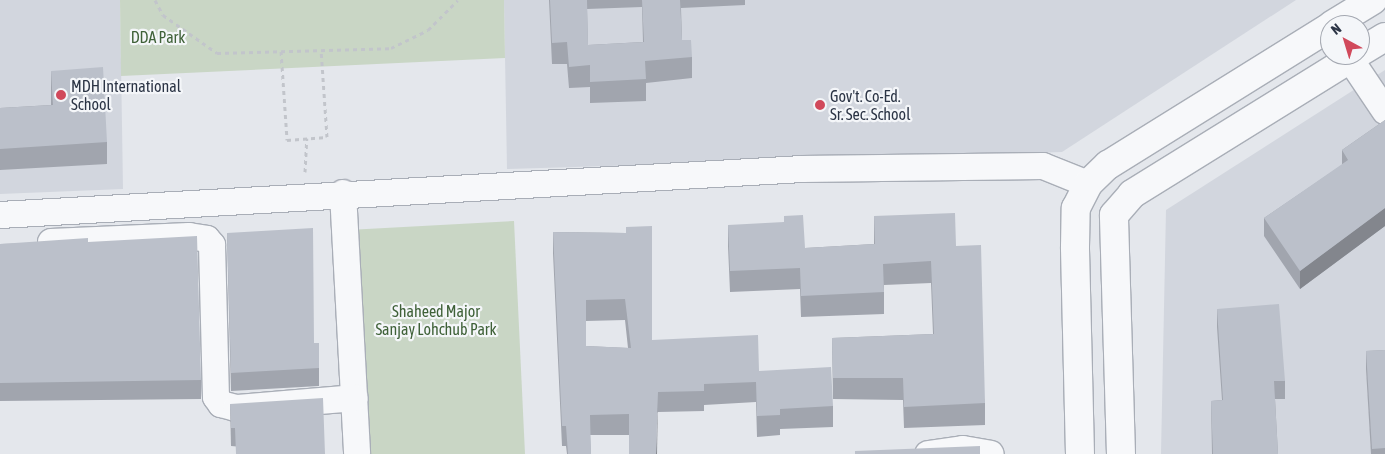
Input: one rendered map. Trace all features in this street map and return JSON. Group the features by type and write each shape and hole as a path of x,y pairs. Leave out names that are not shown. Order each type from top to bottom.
{"street":[{"path":"1348,15 1372,0"},
{"path":"1080,454 1076,208 1088,184 1108,165 1320,33"},
{"path":"1370,46 1385,37"},
{"path":"1121,454 1114,215 1132,194 1339,65"},
{"path":"1360,65 1385,110"},
{"path":"0,215 747,171 1043,166 1088,184"},
{"path":"343,194 358,454"},
{"path":"30,243 189,236 208,239 212,245 216,397 221,404 236,408 355,398"},
{"path":"928,454 963,449 991,454"}],"path":[{"path":"155,0 163,16 216,53 390,48 428,30 458,0"},
{"path":"281,51 288,140 327,137 321,50"},
{"path":"304,197 307,138"}],"shaded area":[{"name":"MDH International School","path":"0,0 120,0 123,189 0,194"},
{"name":"Gov't. Co-Ed. Sr. Sec. School","path":"504,0 1296,0 1062,152 507,169"},
{"path":"1385,70 1385,454 1161,454 1166,210"}],"green space":[{"name":"DDA Park","path":"120,0 504,0 505,58 121,76"},
{"name":"Shaheed Major Sanjay Lohchub Park","path":"514,221 525,454 359,454 348,230"}],"building":[{"path":"550,0 587,0 588,45 644,42 642,0 680,0 682,40 691,40 692,57 645,61 646,79 590,82 590,65 569,67 567,42 552,43"},
{"path":"103,67 107,142 0,149 0,108 53,105 51,71"},
{"path":"1385,120 1385,208 1300,271 1264,218 1348,160 1342,150"},
{"path":"955,213 956,246 981,245 985,403 904,407 903,378 833,378 832,338 934,334 931,261 883,264 884,292 801,296 800,268 730,271 728,225 784,222 784,216 803,215 805,248 875,244 874,216"},
{"path":"652,226 652,340 758,335 759,371 831,367 833,406 780,409 780,415 757,416 756,382 704,384 704,391 658,392 656,454 629,454 629,414 590,415 591,454 568,454 566,426 562,426 553,232 626,233 626,227","holes":["625,299 631,348 586,346 586,300"]},
{"path":"313,228 314,343 319,343 319,368 231,373 227,233"},
{"path":"197,236 201,380 0,383 0,244 88,238 88,242"},
{"path":"1279,304 1285,381 1274,381 1278,454 1213,454 1211,401 1223,400 1217,309"},
{"path":"1385,350 1385,448 1372,449 1366,351"},
{"path":"323,398 325,454 236,454 235,428 231,428 230,404"},
{"path":"980,446 980,454 855,454 855,451"}],"place":[{"name":"MDH International School","path":"61,95"},
{"name":"Gov't. Co-Ed. Sr. Sec. School","path":"820,105"}]}
